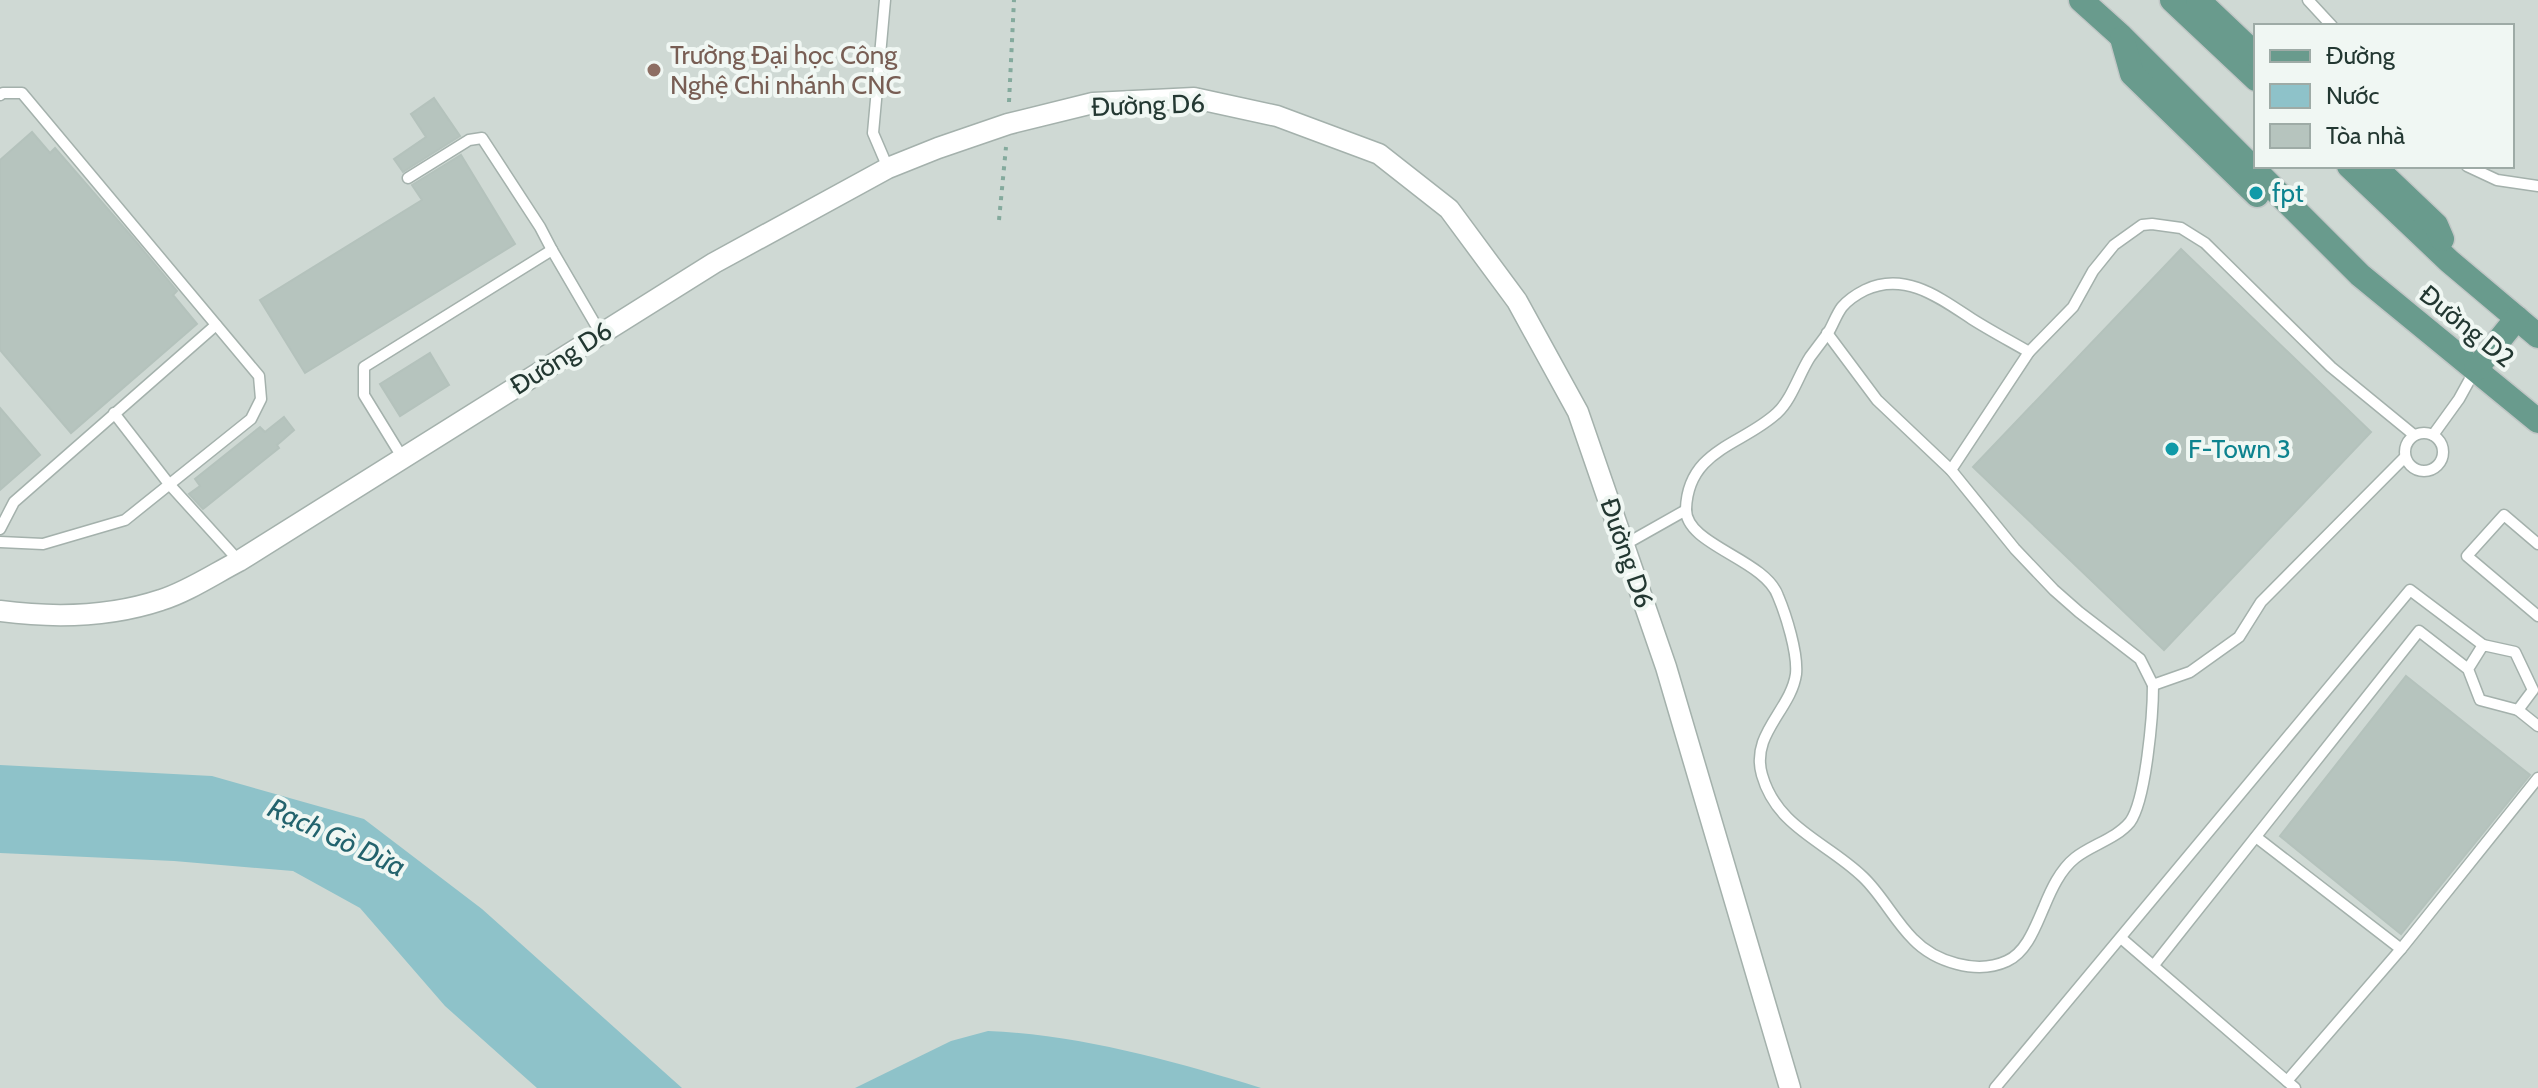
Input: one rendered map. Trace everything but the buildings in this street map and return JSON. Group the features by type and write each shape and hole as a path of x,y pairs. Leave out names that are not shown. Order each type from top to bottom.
{"main road":[{"name":"Đường D2","path":"2081,0 2121,36 2360,275 2538,421"},
{"path":"2172,0 2254,77"},
{"path":"2198,0 2254,53"},
{"name":"Đường D2","path":"2351,168 2442,253 2538,336"},
{"name":"Đường D2","path":"2376,168 2436,225 2441,232 2442,253"},
{"path":"2476,369 2517,318"}],"street":[{"name":"Đường D6","path":"0,611 63,615 107,613 162,600 239,561 714,263 888,168 938,148 1008,124 1093,103 1194,98 1277,116 1379,154 1449,209 1517,301 1578,412 1670,682 1790,1088"}],"lane":[{"path":"885,0 873,133 888,168"},
{"path":"2308,0 2330,24"},
{"path":"0,95 22,93 259,376 261,399 251,419 125,520 43,544 0,542"},
{"path":"408,178 469,140 482,138 540,227 601,334"},
{"path":"2471,168 2497,180 2538,186"},
{"path":"1951,470 2029,352 2073,307 2093,271 2114,245 2142,225 2181,228 2205,243 2331,367 2414,435"},
{"path":"402,457 364,395 364,367 552,250"},
{"path":"1827,333 1877,400 1951,470 2015,549 2054,590 2140,659 2153,685 2141,788 2129,822 2075,858 2051,891 2027,941 2007,961 1987,965 1944,961 1915,942 1862,876 1804,835 1777,807 1766,789 1759,757 1771,723 1796,676 1785,618 1773,584 1700,534 1689,522 1686,510 1692,481 1707,459 1775,416 1784,406 1809,358 1842,307 1851,298 1871,288 1901,283 1930,292 2029,352"},
{"path":"0,529 14,502 216,325"},
{"path":"2433,435 2476,369"},
{"path":"114,413 169,484 239,561"},
{"path":"2414,435 2433,435 2443,450 2442,457 2436,467 2418,471 2405,457 2406,445 2414,435"},
{"path":"2153,685 2190,672 2239,637 2261,602 2405,457"},
{"path":"1624,545 1686,510"},
{"path":"2538,544 2504,515 2467,556 2538,616"},
{"path":"1995,1088 2410,590 2483,645 2515,652 2536,692 2518,710"},
{"path":"2154,965 2419,631 2468,669 2480,700 2518,710 2538,726"},
{"path":"2468,669 2483,645"},
{"path":"2121,938 2291,1084 2538,778"},
{"path":"2256,837 2401,949"}],"shaded area":[{"path":"0,0 2538,0 2538,1088 0,1088"}],"water":[{"name":"Rạch Gò Dừa","path":"0,765 212,776 364,819 482,909 682,1088 537,1088 445,1006 360,908 293,871 174,861 0,853"},
{"path":"988,1031 1092,1044 1160,1059 1261,1088 855,1088 951,1041"}],"place":[{"name":"Trường Đại học Công Nghệ Chi nhánh CNC","path":"654,70"},
{"name":"fpt","path":"2256,193"},
{"name":"F-Town 3","path":"2172,449"}]}
